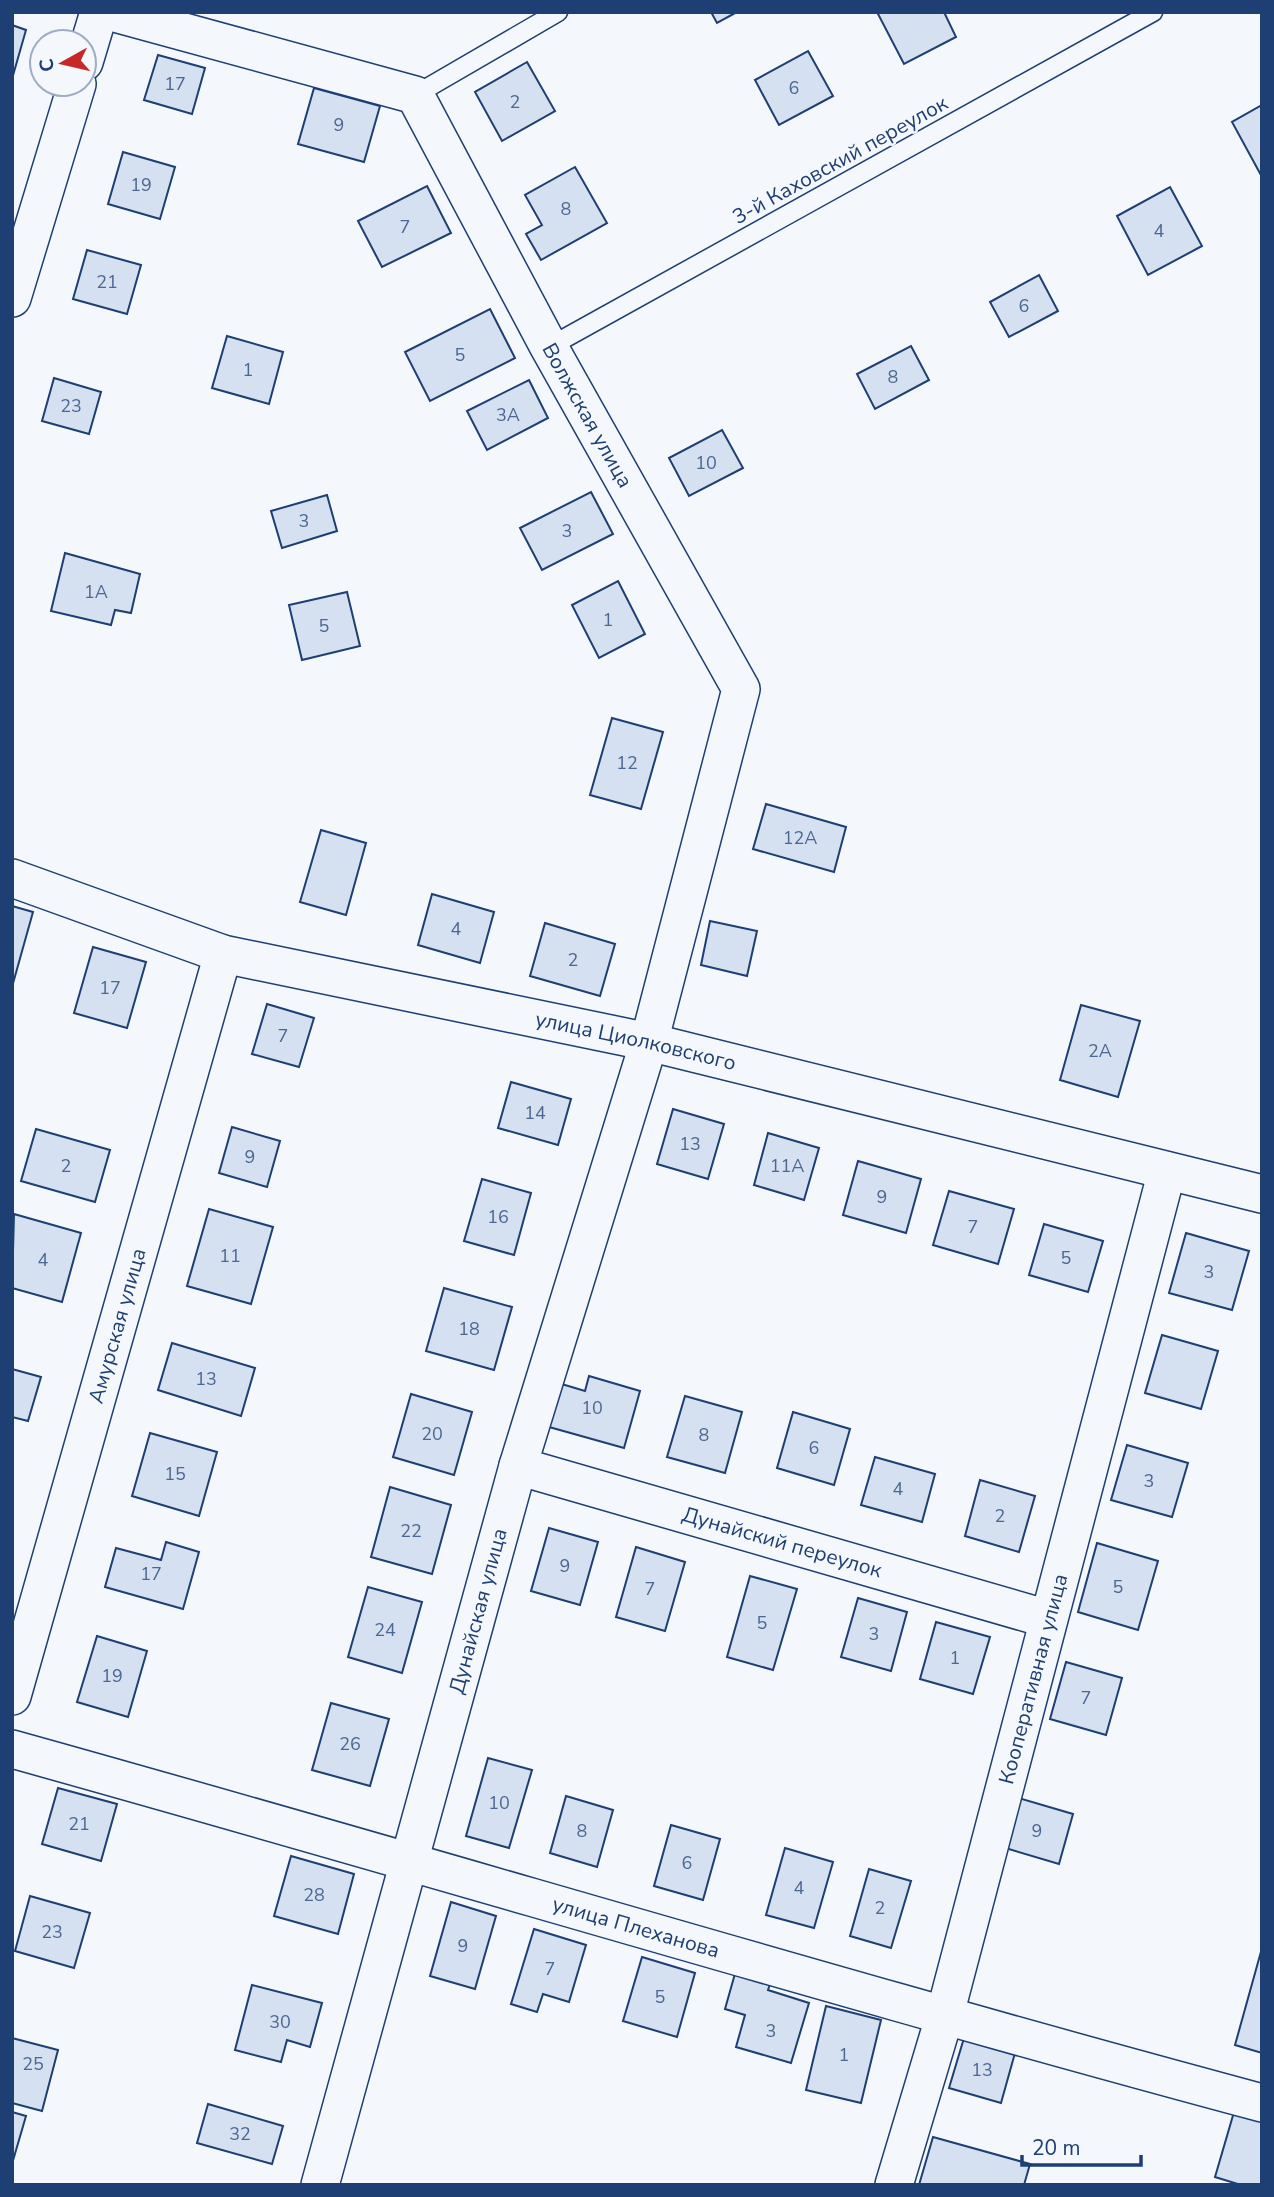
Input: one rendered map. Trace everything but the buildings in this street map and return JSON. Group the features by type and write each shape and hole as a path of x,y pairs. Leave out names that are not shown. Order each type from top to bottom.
{"street":[{"path":"111,12 415,95"},
{"name":"Волжская улица","path":"415,95 550,346 741,689 649,1042"},
{"path":"12,298 73,98"},
{"name":"улица Циолковского","path":"12,878 223,954 649,1042 1262,1194"},
{"name":"Амурская улица","path":"12,1696 223,954"},
{"name":"Дунайская улица","path":"320,2185 518,1466 649,1042"},
{"name":"Кооперативная улица","path":"894,2185 944,2018 1167,1171"},
{"name":"Дунайский переулок","path":"518,1466 1048,1619"},
{"name":"улица Плеханова","path":"12,1749 410,1859 944,2018 1262,2104"}],"lane":[{"path":"415,95 558,12"},
{"name":"3-й Каховский переулок","path":"550,346 1153,12"}]}
